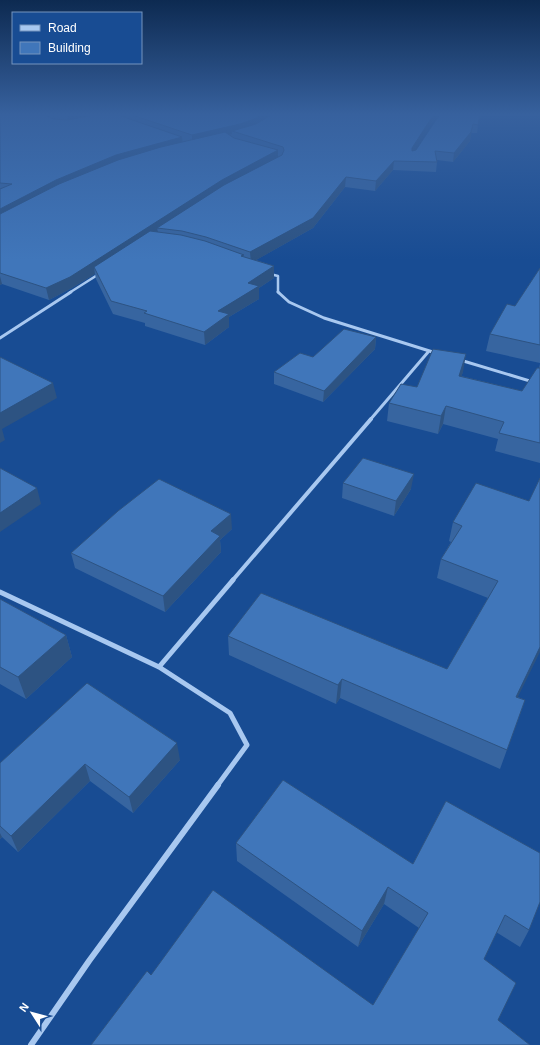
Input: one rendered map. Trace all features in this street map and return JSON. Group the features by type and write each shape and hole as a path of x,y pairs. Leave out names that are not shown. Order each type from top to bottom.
{"street":[{"path":"0,338 102,272"},
{"path":"266,272 278,276 278,292 289,302 324,318 437,354"},
{"path":"159,667 429,351"},
{"path":"459,360 540,384"},
{"path":"0,592 159,667 230,713 247,745 89,961 31,1045"}],"building":[{"path":"0,163 97,163 56,180 0,209 0,189 12,184 0,183"},
{"path":"111,163 254,163 222,180 70,277 46,288 0,273 0,214 59,184"},
{"path":"267,163 392,163 376,181 346,177 313,218 250,252 206,237 182,231 157,228 224,185"},
{"path":"150,231 181,235 205,241 244,255 241,256 274,266 248,283 259,286 218,311 229,314 204,332 144,313 147,311 111,301 94,267"},
{"path":"540,268 540,345 490,334 507,304 515,306"},
{"path":"344,329 376,337 324,391 274,372 300,353 313,357"},
{"path":"433,349 466,354 459,376 522,391 537,368 540,368 540,443 499,433 504,422 446,406 441,416 389,403 401,384 417,387"},
{"path":"0,357 53,383 0,413"},
{"path":"363,458 414,474 396,501 343,483"},
{"path":"0,468 37,488 0,513"},
{"path":"540,478 540,647 516,697 525,700 507,750 342,679 338,685 228,636 261,593 447,669 498,581 441,559 462,526 453,522 476,483 529,501"},
{"path":"159,479 231,514 211,531 220,536 163,596 71,553 118,511"},
{"path":"0,599 66,635 18,677 0,667"},
{"path":"87,683 177,743 129,797 85,764 11,836 0,826 0,763"},
{"path":"283,780 413,864 446,801 540,853 540,902 529,930 505,915 484,959 516,983 498,1020 530,1045 91,1045 147,971 151,975 213,890 373,1005 428,913 388,887 362,931 236,843"}]}
